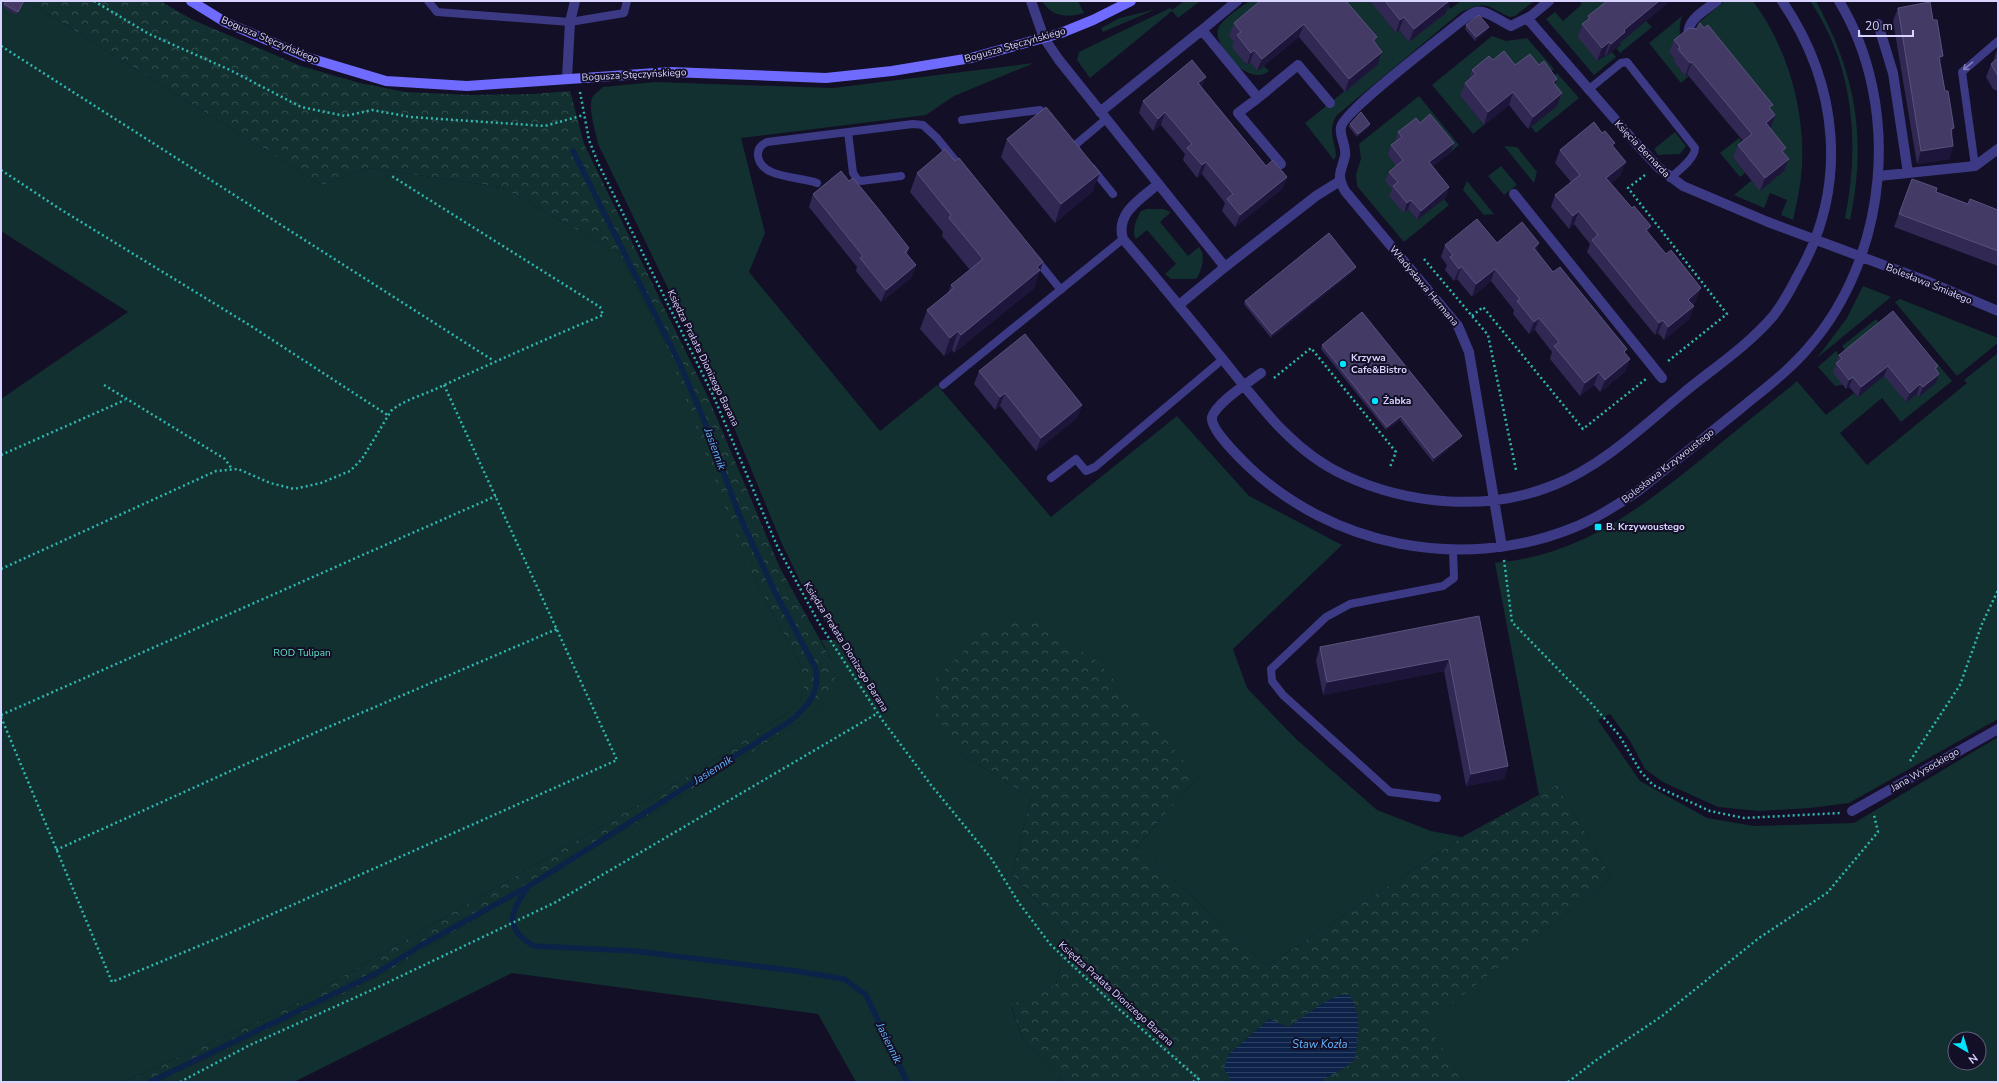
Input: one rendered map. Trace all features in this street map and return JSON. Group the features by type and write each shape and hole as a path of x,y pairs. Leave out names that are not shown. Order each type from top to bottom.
{"street":[{"name":"Bogusza Stęczyńskiego","path":"191,1 224,22 309,58 386,81 467,86 670,72 826,78 892,71 971,58 1044,38 1093,20 1131,1"},
{"path":"572,78 570,22 575,1"},
{"path":"1031,1 1044,38 1059,60 1225,267"},
{"path":"1103,116 1237,1"},
{"path":"1179,305 1316,196 1340,181 1339,173 1345,155 1341,136 1341,125 1347,116 1368,97 1460,22 1476,12 1487,12 1498,20 1511,26 1527,18 1549,1"},
{"path":"1689,36 1688,31 1690,23 1716,1"},
{"path":"1158,184 1125,214 1121,231 1123,239 1286,435 1317,460 1340,474 1384,491 1429,500 1470,502 1529,493 1554,486 1573,476 1614,450 1747,342 1774,314 1800,272 1816,239 1829,190 1830,134 1826,104 1812,55 1801,31 1782,1"},
{"name":"Bolesława Krzywoustego","path":"1244,386 1219,407 1212,418 1212,424 1240,459 1270,485 1300,506 1355,531 1384,540 1417,546 1453,550 1502,547 1543,538 1570,529 1594,518 1638,491 1794,364 1822,330 1844,292 1861,256 1868,232 1879,176 1880,149 1874,95 1867,66 1857,38 1839,1"},
{"name":"Księcia Bernarda","path":"1527,18 1588,90 1670,178 1683,186 1768,222 1861,256"},
{"path":"1878,24 1892,74 1908,173"},
{"path":"1202,30 1258,98"},
{"path":"1281,164 1238,113 1298,65 1330,103"},
{"path":"1879,176 1975,166 1998,149"},
{"name":"Władysława Hermana","path":"1340,181 1345,191 1358,207 1458,326 1469,352 1502,547"},
{"path":"1514,194 1662,378"},
{"name":"Bolesława Śmiałego","path":"1861,256 1929,282 1998,311"},
{"path":"1244,386 1261,373"},
{"name":"Jana Wysockiego","path":"1852,811 1998,729"}],"lane":[{"path":"428,1 437,12 570,22 624,13 627,1"},
{"path":"1975,166 1962,72 1998,41"},
{"path":"1588,90 1621,63 1627,62 1695,148 1695,152 1692,157 1670,178"},
{"path":"962,120 1040,110 1047,113 1056,124"},
{"path":"1103,116 1072,144 1113,194"},
{"path":"817,183 774,174 764,170 759,161 758,153 760,146 767,142 923,125 937,138 966,174"},
{"path":"848,132 854,174 857,179 861,181 901,176"},
{"path":"943,385 1123,239"},
{"path":"1031,253 1061,290"},
{"path":"1051,478 1076,459 1086,471 1095,467 1223,359"},
{"path":"1437,798 1390,792 1283,695 1272,681 1271,669 1326,617 1350,604 1443,586 1454,578 1453,550"}],"path":[{"path":"94,1 149,34 230,70 301,107 345,116 372,110 411,117 545,126 584,115"},
{"path":"1,46 494,361"},
{"name":"Księdza Prałata Dionizego Barana","path":"572,78 584,115 589,140 598,163 713,395 778,548 819,623 878,713 931,785 991,858 1019,903 1050,944 1112,1003 1202,1082"},
{"path":"1,170 60,209 251,326 389,416"},
{"path":"1,569 216,471 238,469 270,483 294,489 321,483 350,471 362,459 389,416 398,405 494,361 603,315 600,307 390,174"},
{"path":"1270,382 1311,348 1396,452 1390,467"},
{"path":"104,385 225,459 232,470"},
{"path":"444,385 496,496 617,760 237,929 112,982 1,716 496,496"},
{"path":"1,455 126,399"},
{"path":"1502,547 1512,622 1591,702 1618,735 1640,772 1653,785 1710,811 1744,818 1822,815 1852,811"},
{"path":"1908,764 1960,685 1982,624 1998,590"},
{"path":"56,850 318,731 557,629"},
{"path":"180,1082 250,1045 374,989 556,902 878,713"},
{"path":"1568,1082 1595,1061 1662,1016 1759,938 1827,892 1878,832 1871,800"},
{"path":"1192,1082 1198,1078"}],"green space":[{"name":"ROD Tulipan","path":"1,1 27,1 322,185 369,168 501,187 619,253 665,342 754,578 800,664 804,677 804,690 800,702 785,715 691,774 294,1005 124,1082 1,1082 1,399 128,312 1,231"},
{"path":"27,1 160,1 193,20 301,66 360,83 405,92 471,95 533,94 570,91 584,144 708,397 780,568 834,665 835,684 827,700 802,721 683,795 395,967 356,988 157,1082 124,1082 294,1005 691,774 785,715 800,702 804,690 804,678 800,664 754,578 727,512 665,342 619,253 501,187 369,168 322,185"},
{"path":"1042,1 1078,1 1084,13 1066,16 1060,15 1050,10"},
{"path":"1184,1 1200,1 1178,18 1172,11 1090,78 1077,60 1079,52 1170,8 1172,10"},
{"path":"1249,1 1271,1 1236,45 1246,65 1250,62 1257,71 1264,66 1269,71 1261,75 1251,74 1241,69 1232,61 1219,41 1218,32 1220,25 1230,15"},
{"path":"1326,1 1371,1 1396,33 1399,30 1409,42 1444,1 1450,9 1461,1 1534,1 1515,16 1510,17 1491,7 1482,5 1461,12 1336,116 1332,130 1336,152 1334,160 1305,123 1378,64"},
{"path":"1579,1 1618,1 1597,61 1612,52 1616,57 1594,75 1546,19 1555,12 1563,21 1582,4"},
{"path":"1725,1 1753,1 1775,38 1791,79 1797,100 1802,144 1801,180 1793,220 1781,215 1787,200 1770,193 1764,208 1734,195 1752,180 1784,171 1693,33 1698,23"},
{"path":"1810,1 1815,1 1817,3 1841,56 1849,82 1854,108 1858,162 1850,220 1845,218 1850,190 1852,162 1850,106 1844,78 1836,52 1825,26"},
{"path":"1156,9 1103,32 1101,28 1120,18"},
{"path":"1682,16 1680,22 1679,52 1674,62 1685,76 1689,76 1681,83 1649,43"},
{"path":"1646,21 1652,27 1620,53 1616,48 1621,45 1619,43"},
{"path":"1492,36 1506,41 1527,38 1554,69 1542,78 1460,96 1484,125 1473,134 1432,85"},
{"path":"1034,63 954,96 926,115 741,138 765,233 749,272 880,431 937,385 1051,517 1177,416 1249,496 1342,545 1233,649 1247,688 1295,738 1377,810 1431,831 1462,837 1267,966 1137,846 1198,777 959,752 1031,798 1012,875 1068,933 1056,984 1011,1006 1023,1040 1064,1082 856,1082 818,1014 512,973 294,1082 157,1082 356,988 395,967 683,795 802,721 827,700 834,665 821,640 836,640 803,587 782,544 725,406 599,146 591,108 591,102 594,95 603,87 655,82 833,88"},
{"path":"1557,73 1579,98 1536,133 1531,127 1557,106 1546,82"},
{"path":"1419,96 1459,145 1451,152 1399,146 1388,155 1395,164 1397,163 1394,192 1417,220 1444,199 1449,205 1404,242 1357,186 1356,174 1361,159 1359,144"},
{"path":"1675,132 1686,146 1680,154 1658,155 1654,149"},
{"path":"1739,138 1747,147 1733,158 1745,173 1740,177 1720,153"},
{"path":"1504,146 1517,147 1537,172 1534,183"},
{"path":"1501,166 1517,185 1504,195 1488,176"},
{"path":"1467,181 1494,214 1484,215 1463,190"},
{"path":"1147,209 1163,209 1171,212 1160,222 1188,256 1199,247 1203,258 1197,278 1171,279 1165,274 1176,264 1147,230 1136,239 1134,228 1136,221 1141,211"},
{"path":"1863,286 1891,297 1817,358 1847,318"},
{"path":"1900,299 1998,338 1998,343 1957,376 1895,302"},
{"path":"1876,319 1882,327 1848,354 1842,346"},
{"path":"1836,351 1842,359 1842,385 1835,386 1818,367"},
{"path":"1998,353 1998,719 1849,803 1810,808 1759,811 1718,807 1663,782 1645,769 1630,741 1610,714 1598,720 1640,781 1707,818 1754,826 1854,823 1998,737 1998,1082 1465,1082 1425,1024 1612,878 1557,785 1539,795 1495,563 1555,551 1607,527 1631,512 1679,477 1797,381 1826,415 1854,393 1858,397 1867,390 1880,369 1906,402 1917,394 1929,367 1935,361 1952,381 1901,422 1882,398 1840,433 1867,465 1967,383 1964,380"},
{"path":"1033,617 1099,663 1198,777 1137,846 1267,966 1462,837 1557,785 1612,878 1426,1024 1465,1082 1064,1082 1023,1040 1011,1005 1056,984 1068,933 1012,875 1031,798 959,752 935,713 936,678 985,631"}],"water":[{"name":"Staw Kozła","path":"1339,995 1350,995 1358,1020 1355,1059 1346,1067 1324,1079 1323,1082 1231,1082 1224,1068 1228,1055 1269,1019 1288,1027 1323,1003"}],"building":[{"path":"6,1 24,1 18,12 4,4"},
{"path":"1260,1 1346,1 1377,37 1373,40 1382,52 1349,79 1304,24 1262,59 1254,50 1251,53 1237,35 1241,32 1234,23"},
{"path":"1385,1 1449,1 1414,29 1404,17 1400,20"},
{"path":"1607,1 1659,1 1624,30 1625,32 1611,44 1609,42 1602,48 1582,24 1590,18 1588,16"},
{"path":"1930,2 1933,20 1937,20 1943,56 1939,57 1945,91 1948,91 1954,128 1951,129 1953,146 1921,151 1898,8"},
{"path":"1479,15 1489,27 1476,37 1466,25"},
{"path":"1700,23 1704,28 1708,25 1773,105 1769,107 1775,115 1766,123 1786,148 1782,151 1789,159 1765,178 1738,145 1752,134 1692,62 1690,63 1678,49 1680,47 1674,40 1689,28 1697,29"},
{"path":"1504,51 1515,65 1530,54 1539,65 1544,61 1557,79 1553,82 1562,93 1533,117 1513,92 1488,112 1465,83 1476,74 1472,70 1489,56 1493,60"},
{"path":"1998,58 1998,76 1991,64"},
{"path":"1192,60 1206,77 1198,83 1266,166 1273,160 1287,177 1240,215 1227,199 1233,194 1206,162 1202,165 1187,148 1192,144 1165,112 1158,119 1143,101"},
{"path":"1046,107 1100,173 1061,204 1007,139"},
{"path":"1361,112 1370,124 1358,134 1350,124"},
{"path":"1430,114 1454,143 1429,162 1449,187 1421,211 1411,200 1407,203 1393,186 1398,182 1389,172 1403,160 1391,145 1402,137 1398,132 1416,118 1420,123"},
{"path":"1594,122 1602,133 1605,131 1615,143 1612,145 1626,162 1606,178 1632,208 1634,206 1651,226 1646,230 1666,254 1671,250 1701,288 1688,300 1694,306 1668,327 1663,320 1659,323 1592,240 1598,235 1579,211 1573,216 1555,195 1580,175 1560,150"},
{"path":"945,149 955,161 959,158 1043,262 1037,267 1040,270 961,335 958,331 950,338 927,310 954,288 951,285 983,259 949,218 951,215 917,173"},
{"path":"841,171 849,181 853,178 876,206 909,248 905,252 916,265 886,290 860,258 863,256 813,194"},
{"path":"1912,179 1937,188 1936,192 1968,204 1970,199 1998,210 1998,251 1899,214"},
{"path":"1477,219 1497,243 1522,222 1539,243 1534,248 1553,272 1560,267 1627,349 1624,352 1630,359 1605,380 1599,372 1585,383 1554,346 1559,342 1539,318 1534,322 1517,301 1520,299 1495,269 1476,284 1461,266 1459,269 1450,257 1453,255 1445,245"},
{"path":"1329,233 1356,267 1272,334 1245,301"},
{"path":"1893,311 1938,366 1935,368 1939,374 1923,387 1920,384 1910,393 1888,366 1861,387 1853,377 1849,380 1836,363 1842,359 1839,355"},
{"path":"1362,312 1462,436 1434,458 1401,416 1387,427 1322,345"},
{"path":"1025,334 1082,405 1041,438 1005,393 1000,397 979,371"},
{"path":"1479,616 1508,766 1471,774 1449,659 1327,682 1320,647"}],"waterway":[{"name":"Jasiennik","path":"573,151 679,362 704,420 740,517 775,592 815,667 817,676 815,691 807,705 789,722 529,886 517,903 514,911 514,926 517,933 534,946 634,951 796,971 844,979 866,995 907,1082"},
{"path":"150,1082 375,974 420,946 527,887"}],"place":[{"name":"Krzywa Cafe&Bistro","path":"1343,364"},
{"name":"Żabka","path":"1375,401"},
{"name":"B. Krzywoustego","path":"1598,527"}]}
